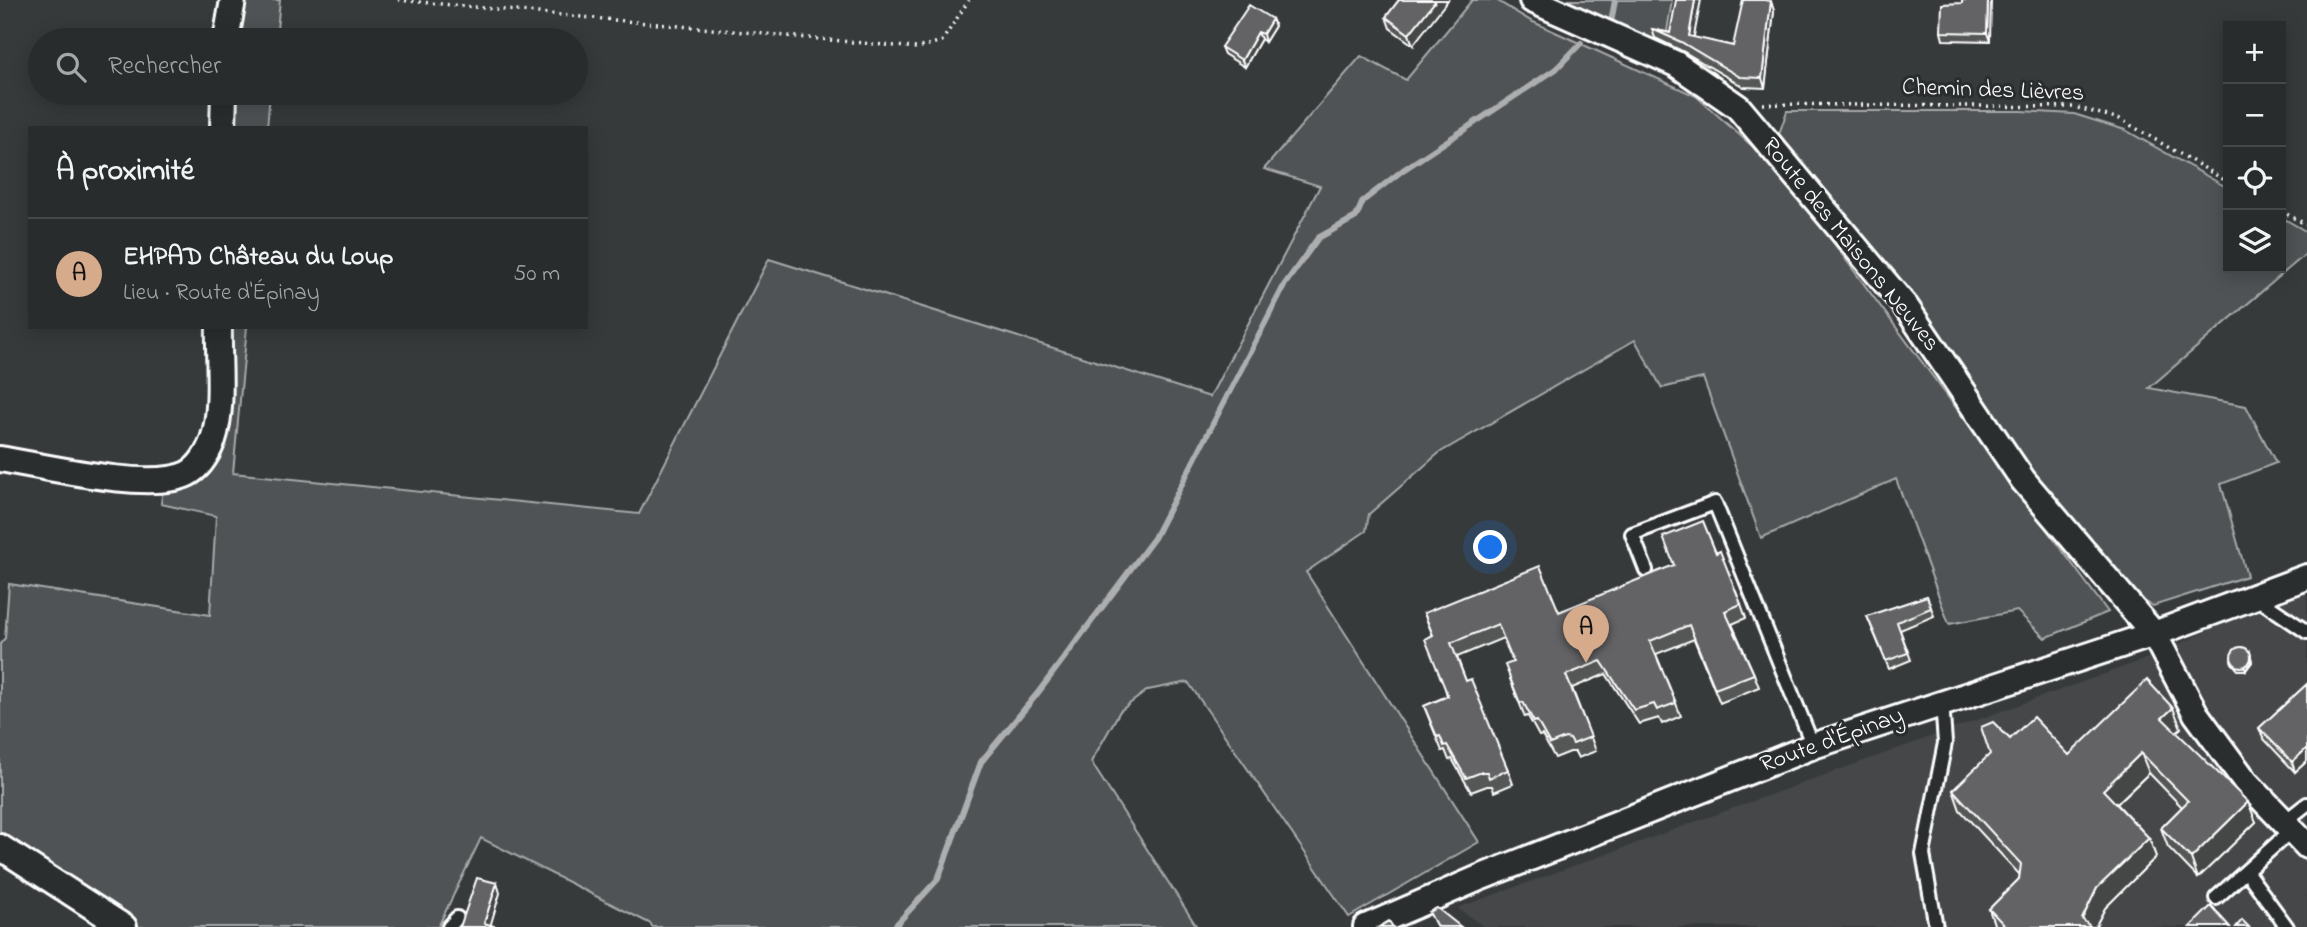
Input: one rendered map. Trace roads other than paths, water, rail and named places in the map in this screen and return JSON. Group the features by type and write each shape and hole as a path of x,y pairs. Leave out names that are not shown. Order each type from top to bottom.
{"street":[{"path":"228,28 233,0"},
{"name":"Route des Maisons Neuves","path":"1532,0 1676,64 1738,107 1906,307 2023,480 2154,634 2196,714 2246,782 2294,833"},
{"path":"223,126 224,105"},
{"path":"0,459 130,479 162,480 188,473 203,459 214,437 219,329"},
{"name":"Route d'Épinay","path":"1366,927 1479,877 1813,746 1942,701 2154,634 2307,578"},
{"path":"0,847 124,927"}],"lane":[{"path":"1646,570 1632,534 1715,502 1813,746"},
{"path":"2257,598 2307,632"},
{"path":"1936,927 1923,853 1945,743 1942,701"},
{"path":"2216,898 2294,833 2307,804"},
{"path":"2246,872 2287,927"}],"waterway":[{"path":"1611,23 1615,0"},
{"path":"894,927 938,879 981,762 1037,694 1154,538 1285,284 1318,238 1356,217 1363,201 1403,170 1556,69 1581,43"}],"place":[{"name":"EHPAD Château du Loup","path":"1586,663"}]}
